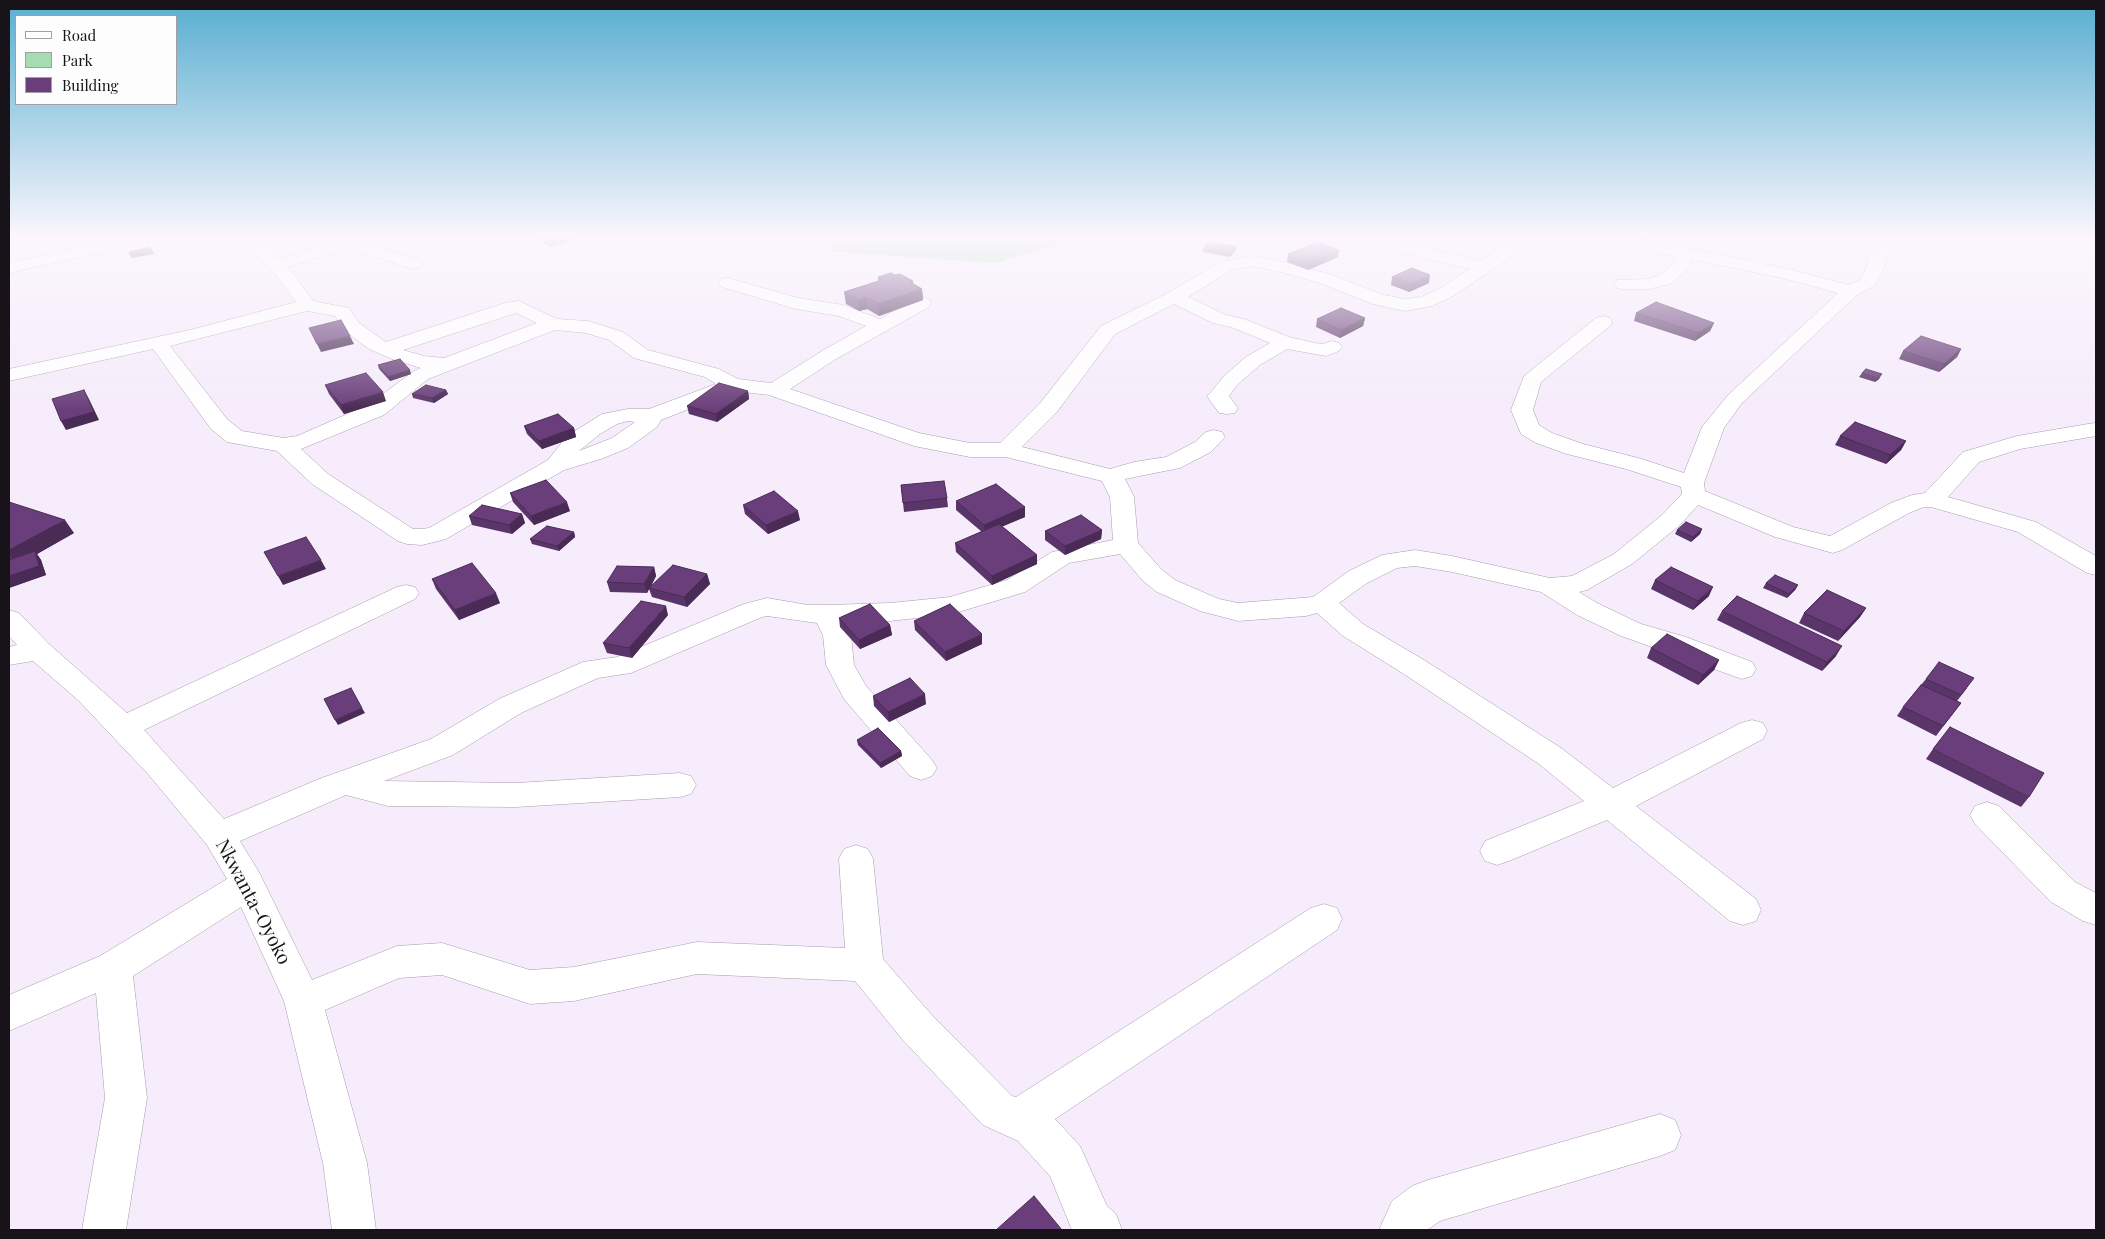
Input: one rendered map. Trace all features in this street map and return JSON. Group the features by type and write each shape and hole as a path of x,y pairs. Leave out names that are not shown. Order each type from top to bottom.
{"street":[{"path":"299,295 307,305"},
{"path":"768,295 796,303 843,311 880,325"},
{"path":"1006,450 1070,382 1092,349 1108,330 1178,295"},
{"path":"1365,295 1379,300 1405,305 1425,302 1441,295"},
{"path":"1111,476 1122,497 1126,545 1142,561 1152,575 1166,586 1210,606 1238,612 1306,607 1322,603 1358,577 1392,561 1415,558 1452,564 1550,586 1578,584 1623,559 1671,520 1693,489 1713,427 1735,399 1847,295"},
{"path":"1174,297 1220,319 1237,323 1283,342 1314,349 1326,350 1332,347"},
{"path":"774,390 880,325 922,303"},
{"path":"9,375 158,343 307,305 342,312 352,327 376,345 422,362 446,364"},
{"path":"386,349 512,307 518,307 553,324 588,327 616,336 641,354 712,373 733,385 774,390 914,439 970,450 1006,450 1111,476 1134,469 1172,463 1203,447 1214,437"},
{"path":"1603,322 1531,380 1522,410 1529,429 1544,438 1575,449 1634,464 1693,489 1784,532 1832,544 1900,508 1921,500 1932,500 2026,527 2096,566"},
{"path":"158,343 218,424 235,437 284,445 302,442 376,410 421,376 446,364 553,324"},
{"path":"1226,408 1218,396 1231,380 1253,360 1274,350 1283,342"},
{"path":"284,445 320,479 407,536 422,537 437,534 556,465 593,454 620,443 649,422 650,416 733,385"},
{"path":"1932,500 1971,457 2017,443 2094,430"},
{"path":"219,836 346,783 442,747 510,706 593,669 621,666 692,638 754,610 767,607 808,614 827,614 890,612 952,605 1016,586 1061,557 1126,545"},
{"path":"1550,586 1587,609 1631,630 1676,644 1742,669"},
{"path":"123,727 406,593"},
{"path":"1322,603 1353,630 1414,667 1550,756 1743,910"},
{"path":"827,614 837,634 840,665 854,692 921,768"},
{"name":"Nkwanta-Oyoko","path":"9,619 24,653 89,694 123,727 219,836 248,884 304,1001 345,1163 354,1230"},
{"path":"1497,851 1610,804 1752,731"},
{"path":"346,783 388,794 516,795 680,785"},
{"path":"1987,815 2063,892 2096,910"},
{"path":"856,859 865,965 916,1026 998,1111 1020,1119 1032,1126 1065,1161 1091,1222 1100,1230"},
{"path":"9,1014 113,968 248,884"},
{"path":"1020,1119 1324,918"},
{"path":"304,1001 397,962 442,959 530,986 574,984 697,958 865,965"},
{"path":"104,1230 126,1098 113,968"},
{"path":"1401,1230 1408,1217 1428,1202 1660,1136"}],"building":[{"path":"849,295 905,295 878,304 866,297 858,300"},
{"path":"1656,302 1714,323 1698,333 1636,313"},
{"path":"1341,308 1365,318 1341,330 1317,319"},
{"path":"341,320 350,336 317,344 309,328"},
{"path":"1921,336 1961,349 1944,364 1903,351"},
{"path":"400,359 410,370 388,377 378,365"},
{"path":"1866,369 1882,374 1877,378 1862,373"},
{"path":"366,373 383,392 341,405 325,385"},
{"path":"719,383 748,391 716,414 687,406"},
{"path":"426,385 446,390 432,398 412,394"},
{"path":"84,390 94,412 61,421 52,399"},
{"path":"558,414 574,428 539,441 524,426"},
{"path":"1855,422 1906,441 1890,455 1840,436"},
{"path":"546,480 567,502 531,516 510,493"},
{"path":"944,481 947,498 903,503 901,485"},
{"path":"996,484 1025,507 984,525 956,501"},
{"path":"774,491 798,511 766,525 743,505"},
{"path":"9,502 65,520 9,550"},
{"path":"482,505 522,514 509,525 469,516"},
{"path":"1081,515 1102,530 1065,546 1045,531"},
{"path":"1686,522 1702,529 1693,537 1677,530"},
{"path":"999,524 1037,555 992,576 955,543"},
{"path":"547,526 574,532 557,546 530,539"},
{"path":"306,537 321,560 278,576 264,552"},
{"path":"35,551 39,566 9,576 9,560"},
{"path":"472,563 496,593 455,610 432,579"},
{"path":"673,565 707,574 684,597 649,588"},
{"path":"617,566 654,567 644,584 607,582"},
{"path":"1671,567 1713,587 1698,601 1655,580"},
{"path":"1775,575 1798,585 1789,594 1766,583"},
{"path":"1827,590 1866,608 1844,631 1804,613"},
{"path":"1737,596 1842,646 1827,662 1722,611"},
{"path":"641,601 666,606 629,648 603,643"},
{"path":"870,604 890,625 859,640 839,618"},
{"path":"950,604 982,634 945,652 914,621"},
{"path":"1667,634 1719,660 1703,675 1651,648"},
{"path":"1939,662 1974,678 1961,695 1926,679"},
{"path":"910,678 925,694 888,712 873,696"},
{"path":"1921,685 1961,703 1943,726 1903,707"},
{"path":"351,688 362,708 335,720 324,699"},
{"path":"1950,727 2044,773 2029,797 1933,749"},
{"path":"878,728 901,751 880,763 857,740"},
{"path":"1034,1196 1062,1230 996,1230"}]}
